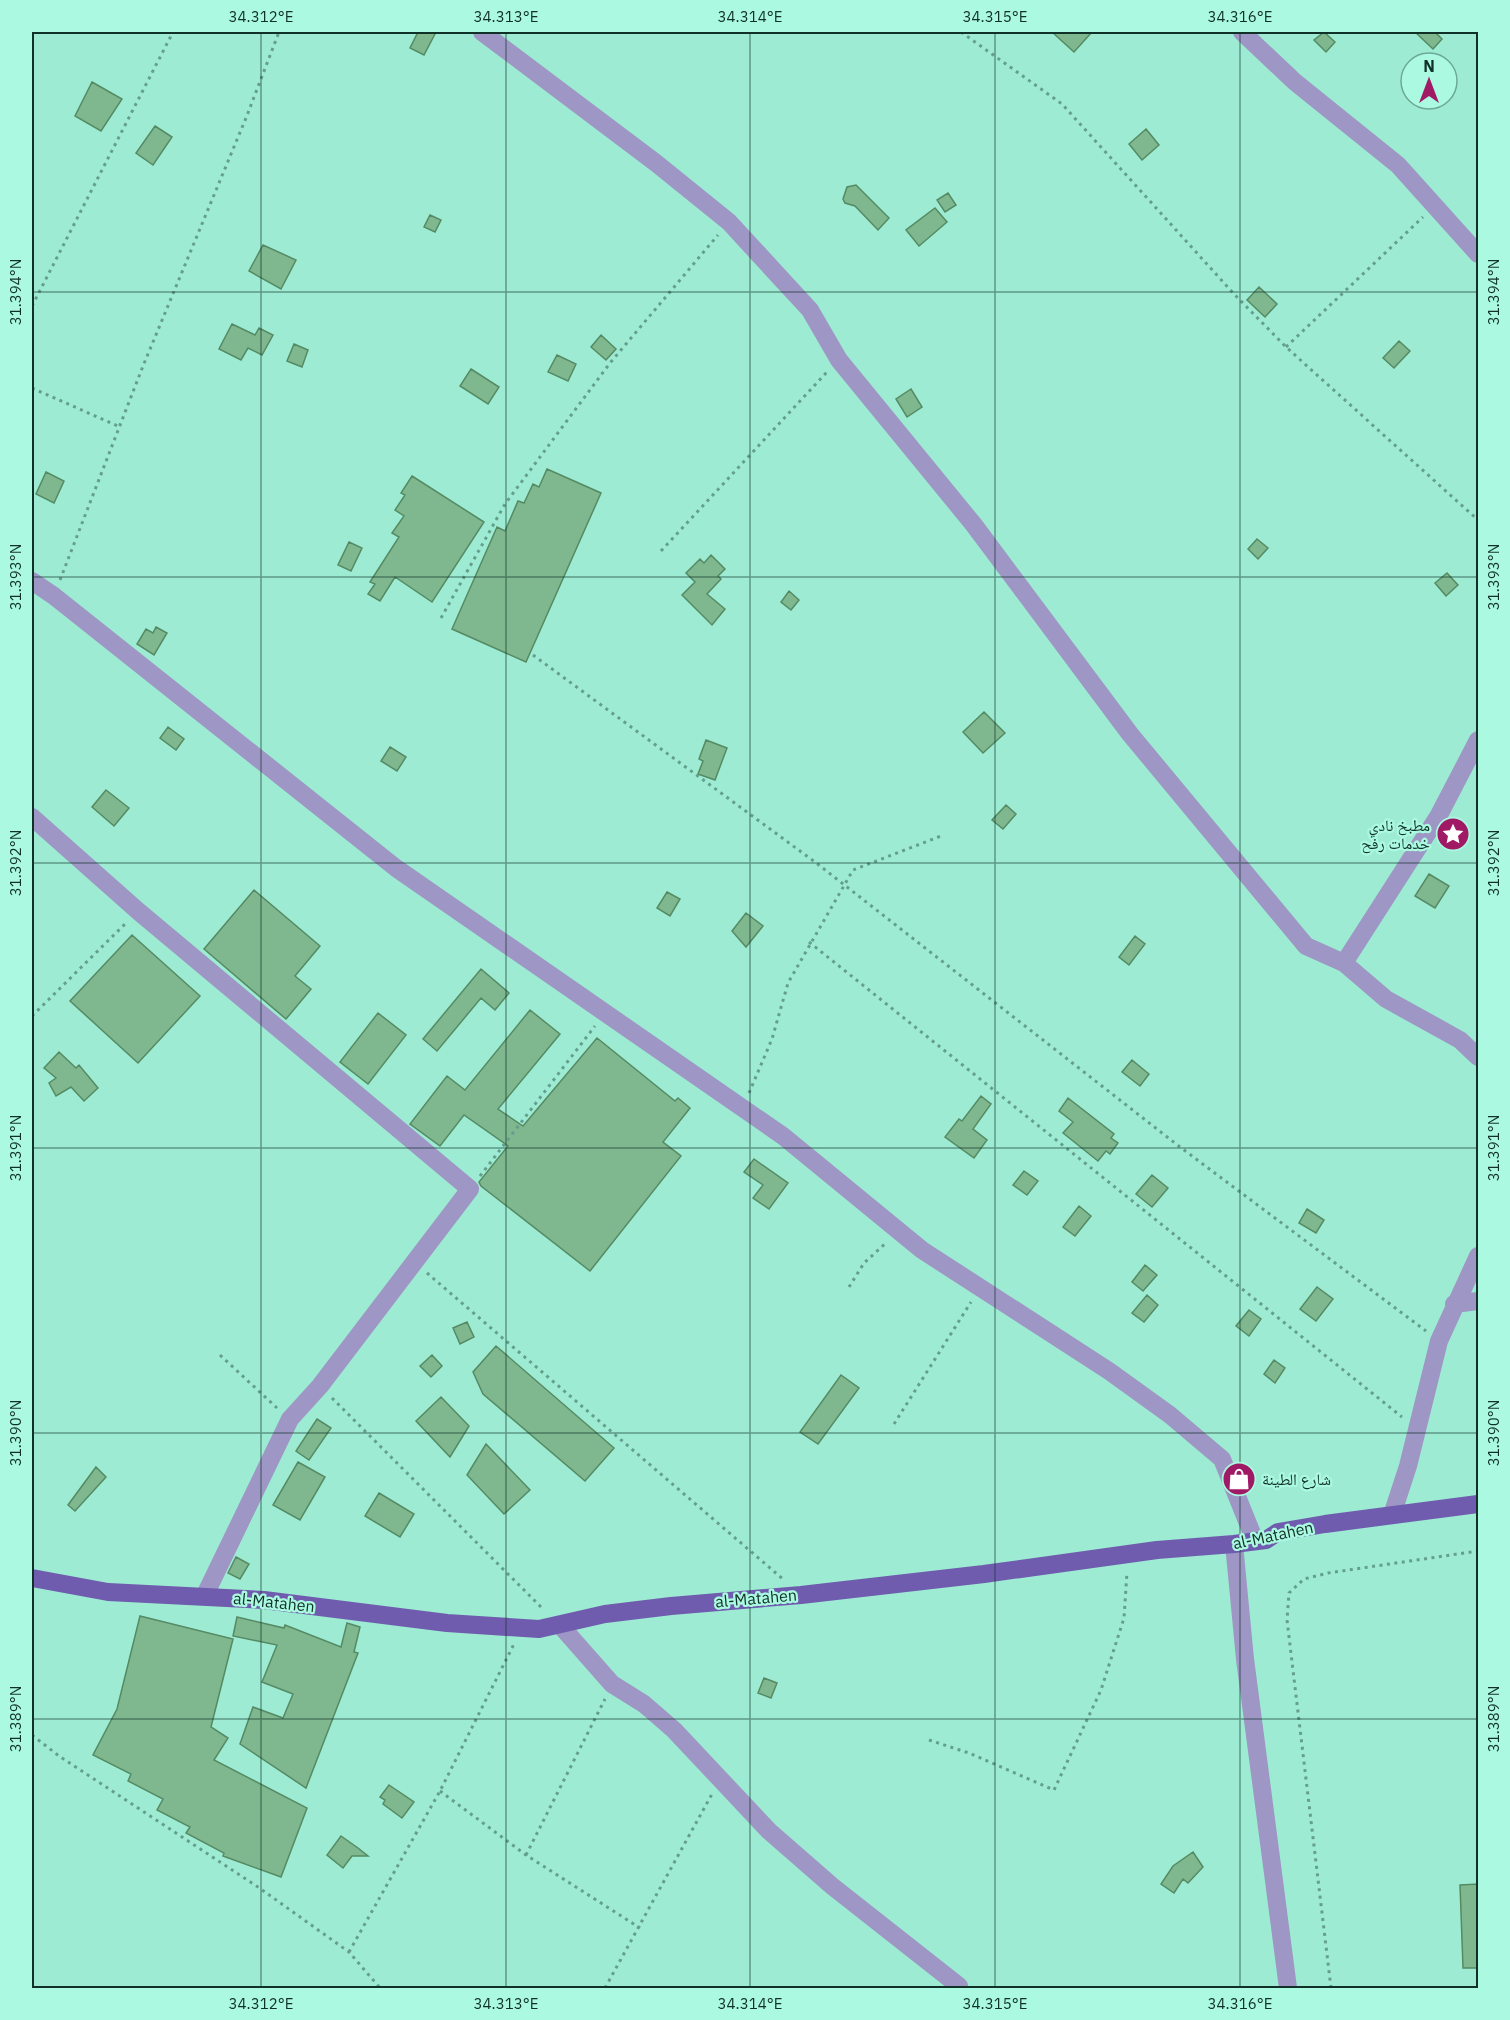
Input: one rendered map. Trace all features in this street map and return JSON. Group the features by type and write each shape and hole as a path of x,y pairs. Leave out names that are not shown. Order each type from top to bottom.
{"main road":[{"name":"al-Matahen","path":"32,1578 108,1592 205,1595 521,1629 560,1625 605,1614 671,1605 801,1595 1157,1550 1266,1540 1278,1532 1479,1504"}],"street":[{"path":"482,32 656,163 729,222 810,310 839,360 974,525 1130,734 1306,945 1344,963 1386,999 1460,1040 1479,1057"},
{"path":"1242,32 1295,82 1398,165 1479,254"},
{"path":"32,581 54,596 396,868 791,1142 922,1250 1037,1327 1109,1371 1170,1415 1222,1459 1255,1541"},
{"path":"1344,963 1438,814 1479,740"},
{"path":"32,817 138,911 470,1189 320,1386 290,1419 205,1595"},
{"path":"1392,1515 1418,1429 1439,1341 1454,1304 1479,1256"},
{"path":"1454,1304 1479,1301"},
{"path":"1234,1544 1245,1659 1288,1989"},
{"path":"560,1625 612,1684 644,1704 666,1723 769,1831 823,1878 960,1988"}],"path":[{"path":"32,306 173,32"},
{"path":"54,596 279,32"},
{"path":"961,32 1062,104 1234,294 1286,347 1479,520"},
{"path":"1286,347 1436,206"},
{"path":"441,618 505,504 610,363 729,222"},
{"path":"661,551 839,360"},
{"path":"32,388 120,427"},
{"path":"533,655 844,885 1180,1147 1439,1341"},
{"path":"743,1109 772,1039 788,983 809,942 853,870 941,836"},
{"path":"32,1016 138,911"},
{"path":"809,942 1418,1429"},
{"path":"470,1189 605,1013"},
{"path":"849,1287 864,1263 900,1231"},
{"path":"415,1262 801,1595"},
{"path":"894,1424 980,1288"},
{"path":"220,1355 290,1419"},
{"path":"320,1386 560,1625"},
{"path":"1331,1989 1287,1620 1290,1593 1304,1579 1328,1573 1479,1551"},
{"path":"929,1740 969,1753 1054,1790 1101,1690 1124,1618 1128,1555"},
{"path":"349,1952 440,1791 521,1629"},
{"path":"526,1856 612,1684"},
{"path":"32,1735 59,1756 258,1887 349,1952 380,1989"},
{"path":"605,1989 720,1779"},
{"path":"440,1791 526,1856 640,1928"}],"building":[{"path":"418,32 436,32 424,55 410,48"},
{"path":"1052,32 1092,32 1074,52"},
{"path":"1324,32 1335,42 1326,52 1314,40"},
{"path":"1415,32 1435,32 1442,39 1433,49"},
{"path":"92,82 122,99 101,131 75,116"},
{"path":"155,126 172,137 153,165 136,153"},
{"path":"1146,129 1159,145 1142,160 1129,144"},
{"path":"856,185 889,218 878,230 855,206 845,203 843,199 847,187"},
{"path":"948,193 956,205 945,212 937,200"},
{"path":"935,208 947,222 919,246 906,230"},
{"path":"430,215 441,220 435,232 424,227"},
{"path":"263,245 296,260 281,289 249,271"},
{"path":"1259,287 1277,304 1265,317 1247,300"},
{"path":"232,324 255,335 259,328 273,335 262,355 248,348 241,360 219,349"},
{"path":"601,335 616,349 606,360 591,347"},
{"path":"1399,341 1410,351 1394,368 1383,358"},
{"path":"294,344 308,350 302,367 287,361"},
{"path":"557,355 576,364 568,381 548,372"},
{"path":"471,369 499,387 488,404 460,386"},
{"path":"911,389 922,407 907,417 896,399"},
{"path":"547,469 601,493 526,662 452,629 497,527 505,531 518,501 524,503 533,484 539,487"},
{"path":"46,472 64,481 54,503 36,494"},
{"path":"412,476 484,522 432,602 395,577 380,601 368,594 375,584 370,582 399,537 392,533 404,516 395,510 405,495 401,493"},
{"path":"1257,539 1268,548 1258,559 1248,549"},
{"path":"349,542 362,548 351,571 338,565"},
{"path":"711,555 725,569 718,576 721,579 707,594 725,609 712,625 682,595 695,582 686,573 700,559 704,563"},
{"path":"1447,573 1458,585 1446,596 1435,583"},
{"path":"789,591 799,600 791,610 781,602"},
{"path":"156,627 167,633 154,655 137,644 146,629 153,633"},
{"path":"984,712 1005,733 983,753 963,732"},
{"path":"168,727 184,739 176,750 160,738"},
{"path":"706,740 727,748 715,780 698,774 703,761 699,759"},
{"path":"390,747 406,757 397,771 381,761"},
{"path":"106,790 129,808 114,826 92,807"},
{"path":"1006,805 1016,814 1003,829 992,820"},
{"path":"1429,874 1449,886 1435,908 1415,896"},
{"path":"254,890 320,946 295,976 311,989 286,1019 204,949"},
{"path":"667,892 680,899 670,916 657,908"},
{"path":"746,913 763,926 746,947 732,931"},
{"path":"132,935 200,996 138,1063 70,1001"},
{"path":"1135,936 1145,944 1129,965 1119,957"},
{"path":"481,969 509,993 495,1010 481,998 437,1051 423,1039"},
{"path":"530,1010 560,1034 498,1109 523,1126 597,1038 675,1101 678,1098 690,1108 663,1142 681,1156 590,1271 481,1186 479,1182 508,1146 464,1115 440,1146 410,1124 447,1076 465,1090"},
{"path":"378,1013 406,1035 368,1084 340,1062"},
{"path":"59,1052 76,1068 79,1065 98,1088 84,1101 71,1087 56,1096 49,1083 56,1078 44,1068"},
{"path":"1132,1060 1149,1074 1140,1086 1122,1072"},
{"path":"981,1096 991,1104 973,1129 987,1140 974,1158 945,1137 959,1119 962,1121"},
{"path":"1068,1098 1114,1134 1111,1138 1118,1143 1110,1154 1106,1151 1098,1161 1063,1133 1073,1122 1059,1111"},
{"path":"754,1159 788,1183 769,1209 753,1198 763,1185 744,1172"},
{"path":"1024,1171 1038,1181 1027,1195 1013,1185"},
{"path":"1152,1175 1168,1188 1152,1207 1136,1194"},
{"path":"1079,1206 1091,1216 1075,1236 1063,1227"},
{"path":"1307,1209 1324,1220 1316,1233 1299,1223"},
{"path":"1145,1265 1157,1275 1143,1291 1132,1282"},
{"path":"1317,1287 1333,1299 1316,1321 1300,1309"},
{"path":"1147,1295 1158,1305 1144,1322 1132,1313"},
{"path":"1249,1310 1261,1319 1249,1336 1236,1326"},
{"path":"467,1322 474,1337 460,1344 453,1328"},
{"path":"496,1346 614,1448 585,1481 483,1394 473,1372"},
{"path":"432,1355 442,1366 431,1377 420,1366"},
{"path":"1274,1360 1285,1368 1275,1383 1264,1374"},
{"path":"841,1375 859,1388 818,1444 800,1432"},
{"path":"441,1397 469,1426 450,1457 416,1421"},
{"path":"317,1419 331,1428 309,1460 296,1451"},
{"path":"486,1444 530,1490 504,1514 467,1475"},
{"path":"298,1462 325,1477 300,1520 273,1505"},
{"path":"96,1467 106,1477 75,1511 68,1505"},
{"path":"379,1493 414,1514 400,1537 365,1516"},
{"path":"236,1557 249,1564 240,1579 228,1573"},
{"path":"140,1616 233,1639 211,1727 228,1738 214,1760 307,1808 281,1877 223,1856 224,1853 186,1833 190,1827 157,1810 163,1799 128,1781 131,1774 93,1755 117,1709"},
{"path":"237,1617 284,1628 285,1625 341,1647 347,1623 360,1627 354,1652 358,1653 306,1788 240,1744 253,1707 283,1718 293,1694 262,1682 277,1645 233,1636"},
{"path":"764,1678 777,1683 771,1698 758,1693"},
{"path":"389,1785 414,1802 402,1818 383,1804 385,1800 380,1797"},
{"path":"341,1836 368,1856 352,1856 343,1868 327,1855"},
{"path":"1193,1852 1203,1867 1188,1883 1183,1879 1174,1893 1161,1884 1173,1866"},
{"path":"1479,1884 1479,1968 1463,1968 1460,1885"}],"place":[{"name":"مطبخ نادي خدمات رفح","path":"1453,834"},
{"name":"شارع الطينة","path":"1239,1479"}]}
